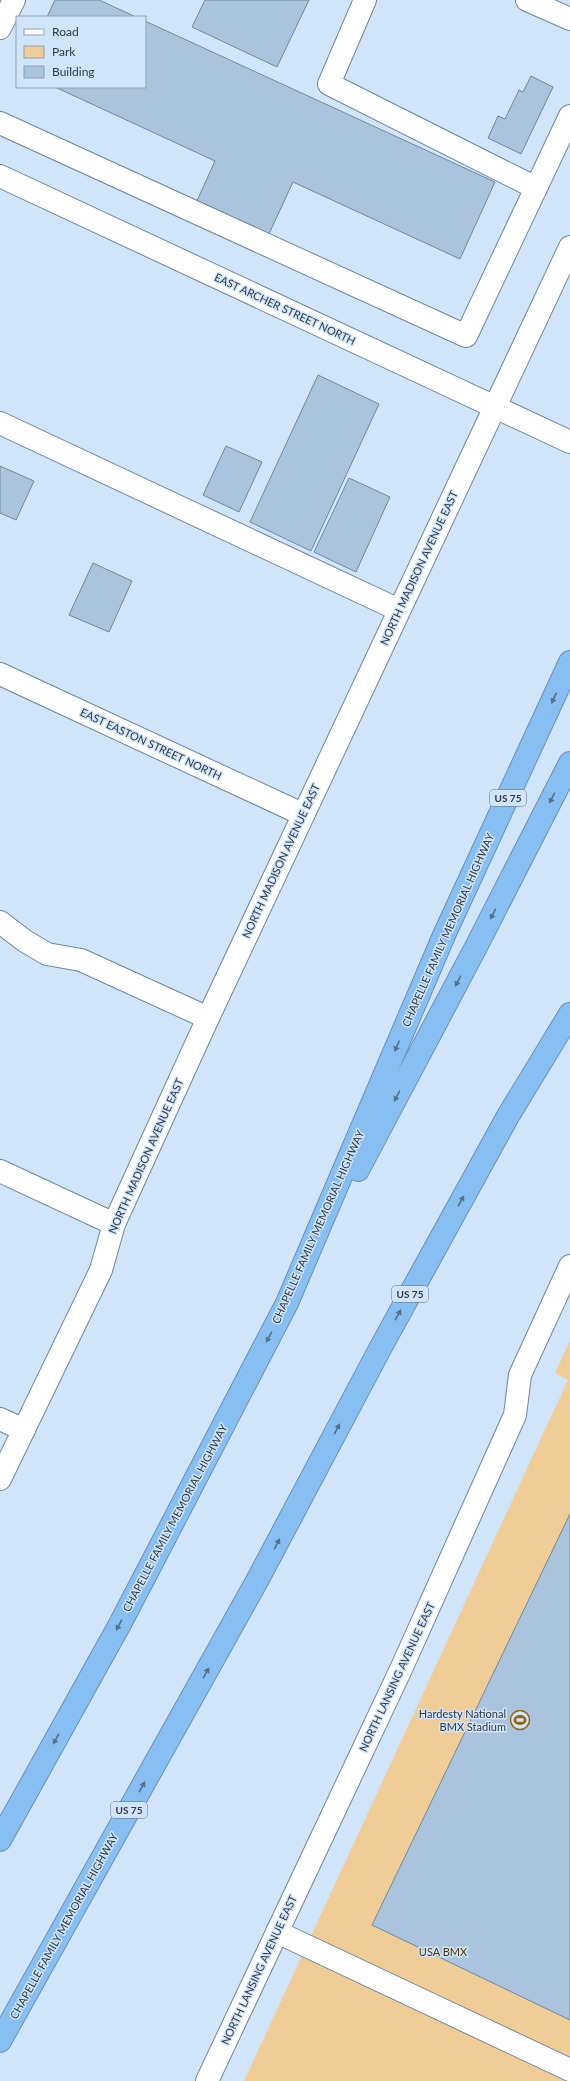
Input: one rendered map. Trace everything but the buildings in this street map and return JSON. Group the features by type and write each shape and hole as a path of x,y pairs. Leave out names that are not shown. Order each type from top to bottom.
{"highway":[{"name":"CHAPELLE FAMILY MEMORIAL HIGHWAY","path":"0,1840 120,1624 287,1303 445,933 570,662"},
{"path":"287,1303 476,947 570,763"},
{"name":"CHAPELLE FAMILY MEMORIAL HIGHWAY","path":"0,2040 258,1579 382,1345 508,1116 570,1014"}],"street":[{"path":"0,28 14,0"},
{"path":"365,0 329,84 536,188"},
{"path":"527,0 570,19"},
{"path":"0,123 466,336 570,116"},
{"name":"EAST ARCHER STREET NORTH","path":"0,176 562,438"},
{"name":"NORTH MADISON AVENUE EAST","path":"0,1479 101,1270 114,1224 302,814 570,247"},
{"path":"0,423 399,610"},
{"name":"EAST EASTON STREET NORTH","path":"0,674 302,814"},
{"path":"0,922 25,941 47,954 81,960 208,1018"},
{"path":"0,1170 114,1224"},
{"name":"NORTH LANSING AVENUE EAST","path":"206,2081 402,1667 515,1415 520,1375 570,1266"},
{"path":"0,1419 24,1430"},
{"path":"277,1932 570,2070"}],"green space":[{"name":"USA BMX","path":"570,1341 570,2081 244,2081 568,1380 555,1373"}],"place":[{"name":"Hardesty National BMX Stadium","path":"520,1720"}]}
